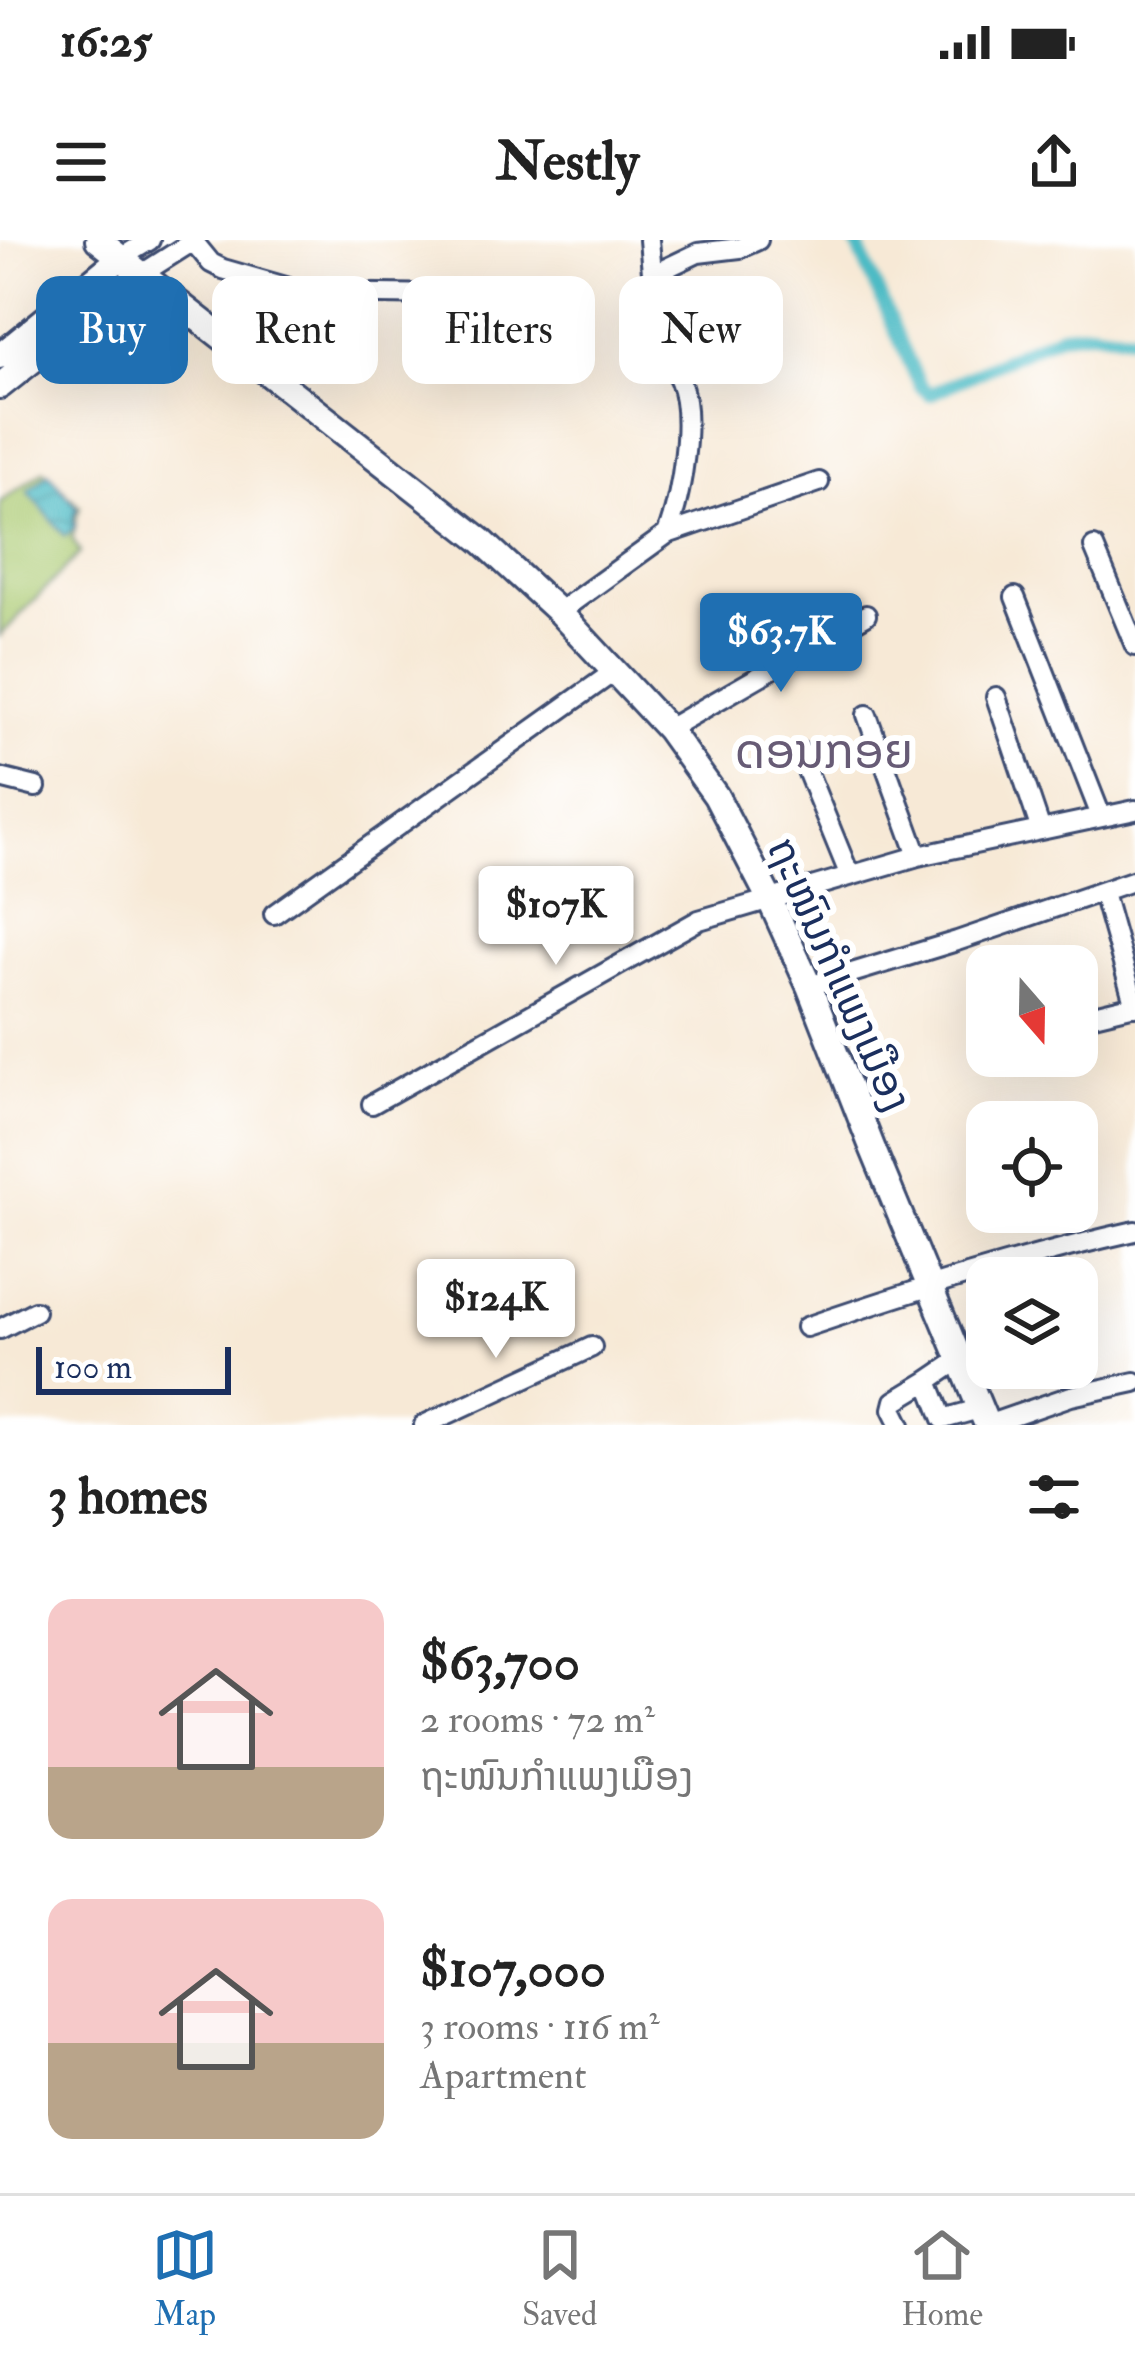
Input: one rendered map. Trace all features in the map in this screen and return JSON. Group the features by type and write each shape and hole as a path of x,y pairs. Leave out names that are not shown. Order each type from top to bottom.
{"main road":[{"name":"ຖະໜົນກຳແພງເມືອງ","path":"98,240 482,541 559,612 668,729 716,796 770,900 984,1420"},
{"path":"0,356 119,259"},
{"path":"0,386 36,357"}],"street":[{"path":"119,259 150,240"},
{"path":"650,240 659,348 681,385 686,426 676,509 668,533"},
{"path":"654,274 698,253 740,248 758,240"},
{"path":"140,274 194,241 211,263 223,269 308,293 402,294"},
{"path":"559,612 668,533 819,482"},
{"path":"1094,547 1135,646"},
{"path":"1016,597 1101,816"},
{"path":"668,729 866,615"},
{"path":"274,914 615,671"},
{"path":"996,697 1041,830"},
{"path":"866,716 918,856"},
{"path":"799,751 850,876"},
{"path":"0,778 36,787"},
{"path":"372,1104 699,920 918,856 1135,810"},
{"path":"809,986 1135,880"},
{"path":"1098,1014 1135,1005 1103,892"},
{"path":"806,1328 929,1285 1135,1232"},
{"path":"0,1329 35,1311"},
{"path":"424,1425 592,1347"},
{"path":"901,1425 893,1408 895,1401 959,1360"},
{"path":"928,1381 934,1422 984,1420 1135,1382"}],"path":[{"path":"188,320 196,318"}],"green space":[{"path":"44,470 80,507 72,538 80,553 0,636 0,502"}],"water":[{"path":"49,473 77,508 75,528 65,536 28,491"}],"waterway":[{"path":"855,240 920,386 930,394 1061,334 1091,331 1135,337"}],"district":[{"name":"ດອນກອຍ","path":"824,751"}]}
